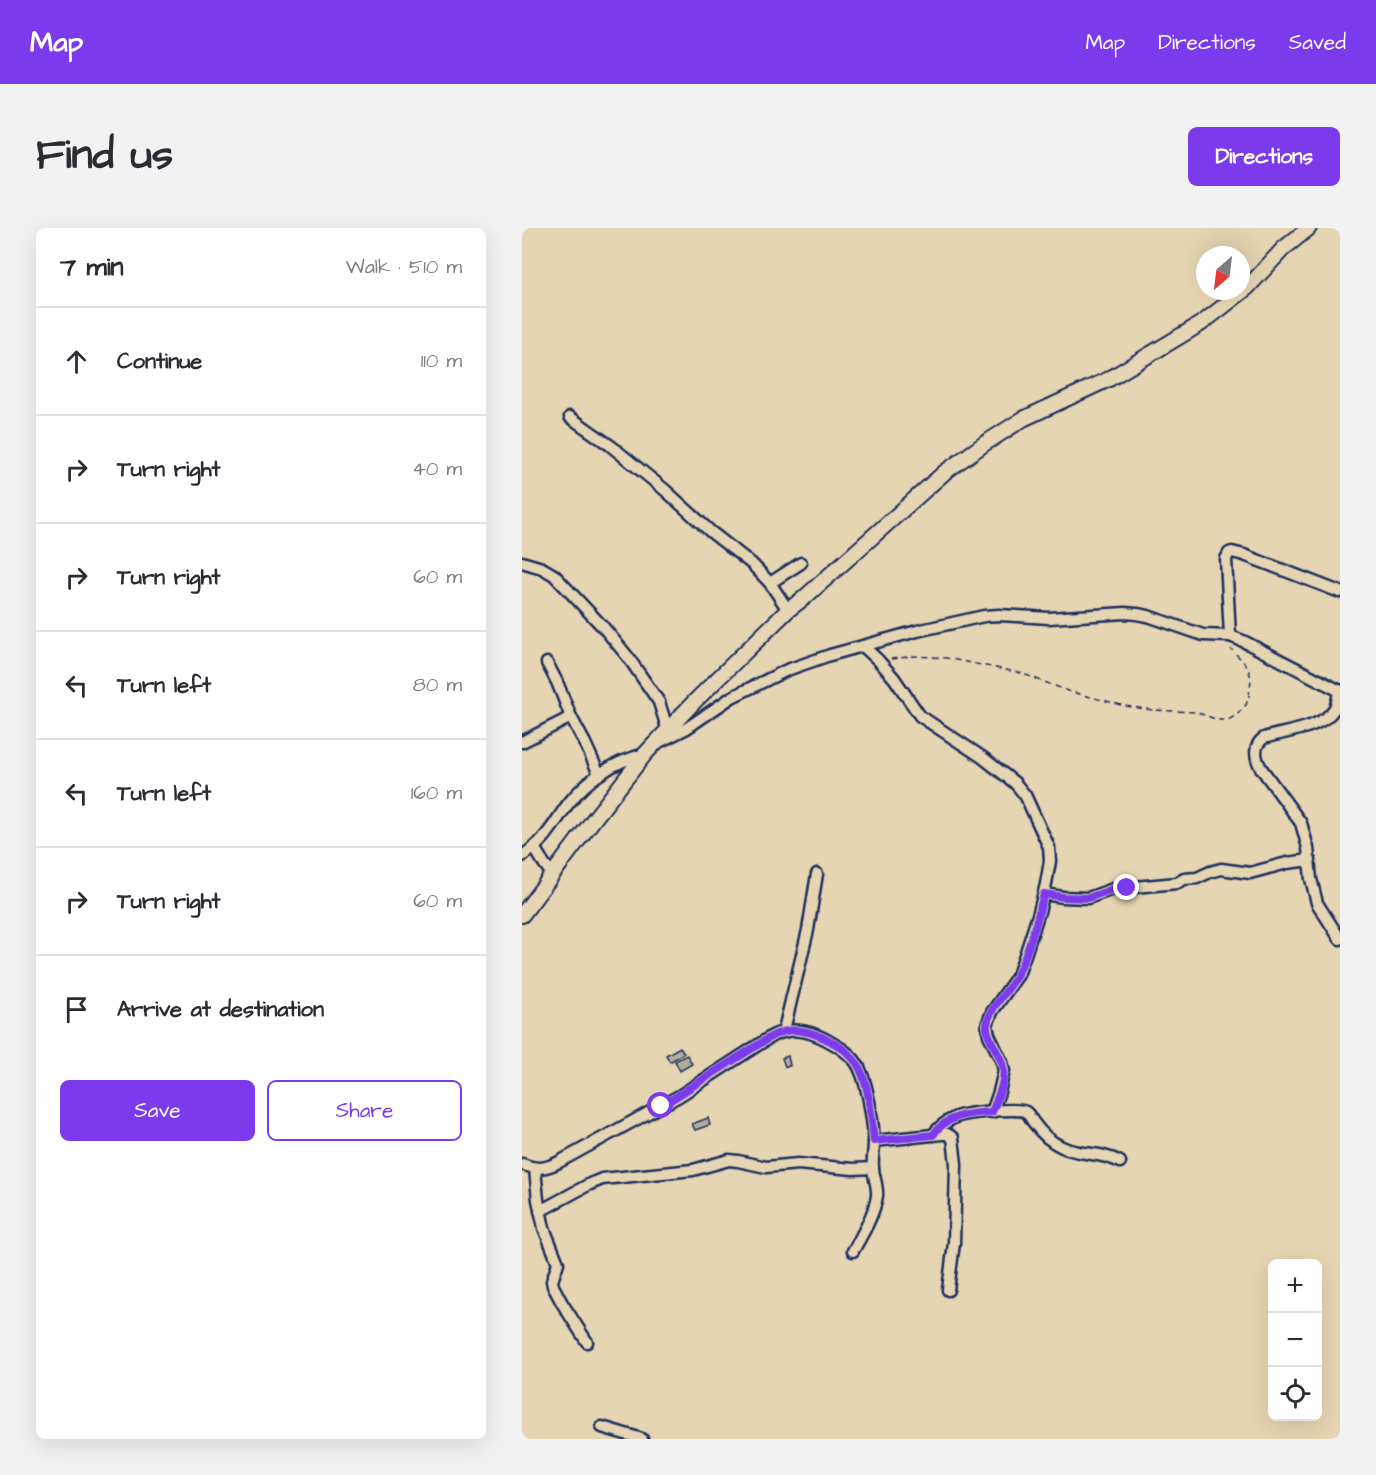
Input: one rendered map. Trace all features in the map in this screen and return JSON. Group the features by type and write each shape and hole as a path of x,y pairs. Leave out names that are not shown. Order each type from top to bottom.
{"street":[{"path":"522,915 650,749 695,701 788,610 945,472 1004,429 1109,379 1202,323 1247,288 1283,249 1309,228"},
{"path":"570,417 665,490 711,532 753,564 770,583 788,610"},
{"path":"1230,636 1226,559 1229,553 1253,558 1340,591"},
{"path":"522,562 542,568 554,575 604,628 628,657 659,702 668,731"},
{"path":"770,583 801,563"},
{"path":"522,855 540,843 573,798 599,774 619,762 650,749 687,728 732,697 776,674 830,655 984,616 1049,618 1137,614 1203,635 1230,636 1339,691 1336,706 1324,719 1302,729 1264,738 1259,741 1257,748 1259,764 1301,823 1306,838 1311,879 1317,903 1340,939"},
{"path":"863,646 894,678 920,716 982,757 1015,783 1024,795 1050,851 1044,894 1018,975 992,1012 987,1025 1004,1071 992,1112"},
{"path":"547,663 599,774"},
{"path":"522,742 571,717"},
{"path":"534,847 552,874"},
{"path":"1044,894 1088,898 1113,889 1177,883 1216,870 1227,869 1247,873 1310,860"},
{"path":"784,1030 808,930 817,874"},
{"path":"522,1164 535,1169 546,1168 670,1101 772,1036 784,1030 806,1032 837,1045 854,1059 866,1087 874,1141 873,1168 877,1188 876,1199 868,1221 853,1251"},
{"path":"933,1135 953,1118 971,1113 1018,1110 1024,1111 1046,1136 1061,1147 1074,1152 1104,1155 1120,1161"},
{"path":"874,1141 942,1134 952,1138 956,1164 954,1243 948,1290"},
{"path":"540,1211 602,1179 693,1170 729,1160 766,1167 798,1164 853,1169 873,1168"},
{"path":"535,1169 544,1228 558,1263 552,1281 553,1286 587,1342"},
{"path":"602,1427 642,1439"}],"path":[{"path":"878,660 946,657 1020,673 1068,692 1125,706 1196,712 1218,720 1228,720 1238,715 1246,705 1251,685 1249,671 1244,661 1230,646 1230,636"}],"building":[{"path":"680,1047 684,1053 670,1062 666,1055"},
{"path":"687,1055 692,1064 680,1071 675,1061"},
{"path":"788,1056 790,1066 785,1067 782,1058"},
{"path":"708,1118 710,1125 695,1130 692,1124"}],"route":[{"path":"661,1106 772,1036 784,1030 796,1030 837,1045 858,1064 866,1087 874,1141 933,1135 953,1118 971,1113 992,1112 1004,1071 987,1025 992,1012 1018,975 1044,894 1088,898 1113,889 1127,888"}]}
